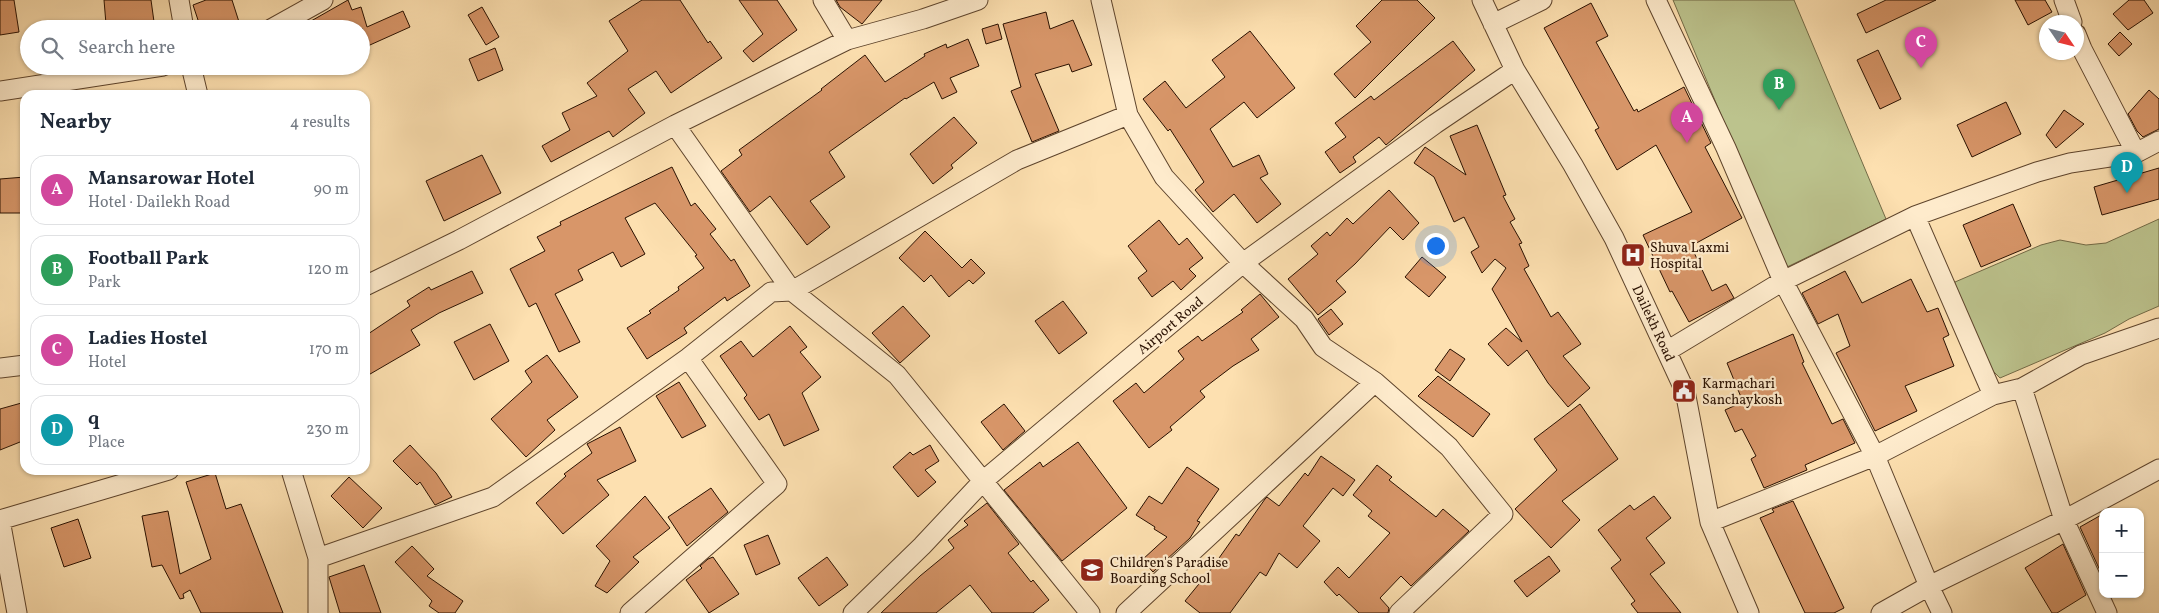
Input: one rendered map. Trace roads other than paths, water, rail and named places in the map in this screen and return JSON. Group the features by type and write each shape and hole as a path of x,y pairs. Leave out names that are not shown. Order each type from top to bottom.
{"street":[{"path":"179,0 182,20"},
{"path":"287,20 323,0"},
{"path":"824,0 848,40"},
{"path":"370,284 460,240 675,125 848,40 924,20 978,0"},
{"path":"1101,0 1128,115 1164,177 1243,263 1304,319 1323,347 1375,382 1449,447 1503,514 1399,613"},
{"name":"Dailekh Road","path":"1482,0 1515,70 1573,165 1614,238 1684,390 1710,522 1749,613"},
{"path":"1493,24 1542,0"},
{"path":"1656,0 1726,148 1783,281 1875,456 1942,613"},
{"path":"2064,0 2069,15"},
{"path":"2084,53 2136,153"},
{"name":"Airport Road","path":"852,613 922,546 983,481 1243,263 1435,124 1515,70"},
{"path":"0,91 104,75"},
{"path":"193,75 197,90"},
{"path":"318,558 493,497 688,358 771,292 792,291 1017,160 1128,115"},
{"path":"675,125 792,291 897,375 1090,613"},
{"path":"1667,351 1783,281 1915,216 2037,172 2070,163 2136,153 2159,141"},
{"path":"1915,216 1993,395"},
{"path":"1710,522 1875,456 1993,395 2022,388 2081,355 2158,331"},
{"path":"630,613 777,484 688,358"},
{"path":"0,368 20,366"},
{"path":"1126,613 1375,382"},
{"path":"2022,388 2064,520 2107,613"},
{"path":"1881,613 1929,586 2064,520 2159,469"},
{"path":"17,613 0,520 153,475"},
{"path":"293,475 318,558 318,613"}],"place":[{"name":"Ladies Hostel","path":"1921,68"},
{"name":"Football Park","path":"1779,110"},
{"name":"Mansarowar Hotel","path":"1687,143"},
{"name":"q","path":"2127,193"},
{"name":"Shuva Laxmi Hospital","path":"1633,255"},
{"name":"Karmachari Sanchaykosh","path":"1684,391"},
{"name":"Children's Paradise Boarding School","path":"1092,570"}]}
